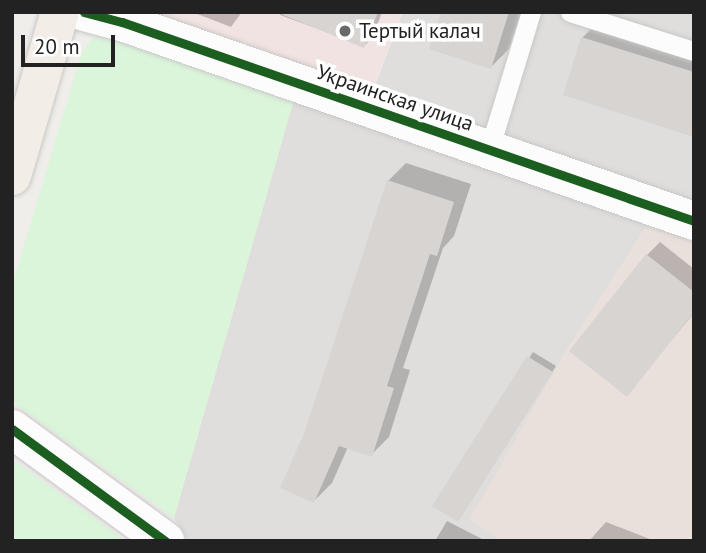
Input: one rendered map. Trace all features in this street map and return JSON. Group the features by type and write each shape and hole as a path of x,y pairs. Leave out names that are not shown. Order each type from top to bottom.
{"main road":[{"path":"12,176 60,12"}],"street":[{"name":"Украинская улица","path":"84,12 122,22 694,222"},
{"path":"12,429 165,541"}],"lane":[{"path":"489,150 531,12"},
{"path":"570,12 694,51"}],"shaded area":[{"path":"139,12 403,12 371,93"},
{"path":"403,12 694,12 694,205 372,93"},
{"path":"294,99 650,221 567,350 471,519 503,541 187,541 174,518"},
{"path":"650,221 694,236 694,541 503,541 470,519 567,350"}],"green space":[{"path":"109,34 294,99 174,518 12,402 12,285 82,52 93,38"},
{"path":"12,459 126,541 12,541"}],"building":[{"path":"276,12 378,12 364,48"},
{"path":"441,12 509,12 491,69 429,49"},
{"path":"581,37 694,72 694,137 563,95"},
{"path":"387,180 454,202 437,256 430,254 387,386 394,388 372,457 339,446 314,503 280,488 305,431"},
{"path":"646,254 694,292 694,312 627,397 569,351"},
{"path":"527,356 553,372 458,522 432,506"}],"cycle path":[{"path":"84,12 122,22 694,221"},
{"path":"12,429 165,541"}],"place":[{"name":"Тертый калач","path":"345,31"}]}
